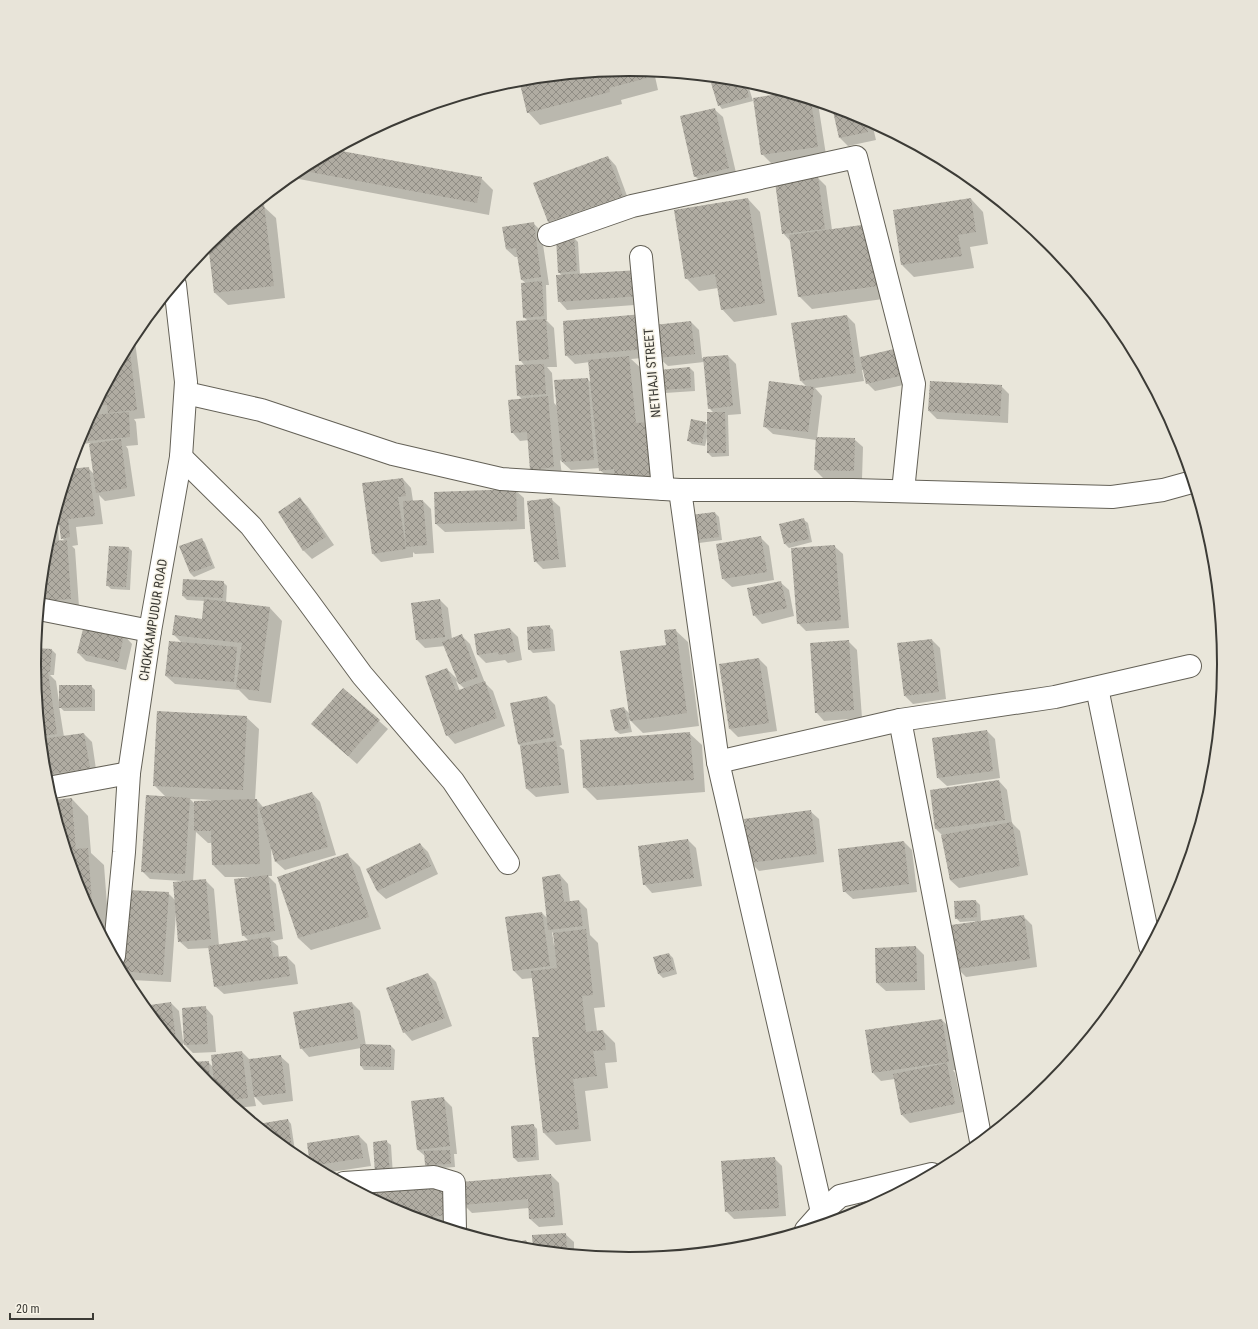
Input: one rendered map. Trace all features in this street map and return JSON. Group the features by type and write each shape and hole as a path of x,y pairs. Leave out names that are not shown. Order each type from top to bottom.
{"street":[{"path":"549,235 632,206 856,157 914,384 903,492"},
{"name":"NETHAJI STREET","path":"641,257 671,489 718,762 821,1218"},
{"name":"CHOKKAMPUDUR ROAD","path":"115,948 124,852 129,773 150,631 181,458 186,382 175,292"},
{"path":"186,394 261,410 393,454 501,479 597,486 671,489 853,490 1112,497 1163,490 1188,483"},
{"path":"181,458 251,526 362,675 453,781 508,863"},
{"path":"44,610 150,631"},
{"path":"718,762 900,720 1055,697 1190,666"},
{"path":"1097,688 1149,939"},
{"path":"900,720 980,1136"},
{"path":"54,787 129,773"},
{"path":"351,1183 434,1178 454,1183 455,1225"},
{"path":"821,1218 840,1196 916,1178"}],"building":[{"path":"629,76 647,77 609,88 610,92 527,113 521,87 591,78"},
{"path":"711,83 747,89 749,97 718,106"},
{"path":"773,95 812,106 818,147 761,155 753,98"},
{"path":"715,108 729,168 694,177 680,116"},
{"path":"833,114 867,127 868,132 839,138"},
{"path":"342,151 482,177 477,203 309,172"},
{"path":"608,156 623,196 548,222 533,183"},
{"path":"818,177 825,229 782,234 775,182"},
{"path":"748,198 765,303 721,310 715,274 685,279 674,210"},
{"path":"971,198 976,232 958,235 962,256 901,265 893,210"},
{"path":"263,204 274,286 214,293 209,253 241,222"},
{"path":"534,222 541,277 521,280 516,248 506,249 502,227"},
{"path":"869,224 878,286 798,297 789,235"},
{"path":"574,237 577,271 558,273 556,238"},
{"path":"639,270 640,296 558,302 556,275"},
{"path":"542,281 544,316 523,318 521,283"},
{"path":"643,314 646,349 565,356 563,321"},
{"path":"847,315 856,373 800,381 791,323"},
{"path":"546,319 549,359 519,361 516,321"},
{"path":"691,321 695,354 658,358 654,325"},
{"path":"894,349 900,376 866,384 860,357"},
{"path":"130,354 137,410 108,413 107,405 101,406"},
{"path":"728,355 733,406 708,409 703,357"},
{"path":"629,356 636,423 652,422 657,475 615,479 614,469 599,471 588,360"},
{"path":"544,364 546,394 517,396 515,365"},
{"path":"690,367 691,388 660,390 659,370"},
{"path":"588,378 594,460 562,462 554,380"},
{"path":"769,381 814,387 808,432 763,427"},
{"path":"930,381 1002,385 1000,416 928,411"},
{"path":"548,396 554,467 530,470 527,432 511,433 508,400"},
{"path":"129,412 130,437 88,441 88,435 97,415"},
{"path":"707,412 725,412 726,453 707,453"},
{"path":"691,419 706,422 702,443 687,441"},
{"path":"816,437 855,438 854,471 814,470"},
{"path":"121,439 127,488 96,493 89,444"},
{"path":"89,467 95,516 68,519 70,537 61,539 59,522 75,468"},
{"path":"403,478 406,496 398,497 406,549 372,554 362,483"},
{"path":"516,489 517,521 435,524 434,492"},
{"path":"300,497 326,537 303,551 278,512"},
{"path":"552,498 559,559 534,562 527,501"},
{"path":"423,500 427,545 406,547 403,501"},
{"path":"715,512 719,537 694,540 690,515"},
{"path":"804,518 809,539 784,544 779,524"},
{"path":"761,536 767,572 722,579 716,544"},
{"path":"202,538 212,565 190,573 179,546"},
{"path":"67,540 71,599 45,601 54,541"},
{"path":"835,545 841,620 797,624 791,548"},
{"path":"109,546 129,547 126,587 106,586"},
{"path":"183,579 224,581 223,598 182,596"},
{"path":"781,581 787,608 753,616 747,588"},
{"path":"204,599 270,607 259,691 236,688 242,643 172,635 175,615 202,619"},
{"path":"440,599 445,637 416,640 411,603"},
{"path":"84,625 124,635 118,662 77,653"},
{"path":"550,625 551,648 528,650 527,627"},
{"path":"510,628 515,652 499,655 498,652 477,655 474,634"},
{"path":"676,629 687,713 630,721 620,651 666,645 664,630"},
{"path":"462,634 478,677 459,684 442,642"},
{"path":"932,639 939,692 904,696 897,643"},
{"path":"849,640 854,710 815,713 810,643"},
{"path":"169,641 237,647 234,682 165,676"},
{"path":"41,648 52,649 50,672 41,671"},
{"path":"759,658 769,723 729,729 719,664"},
{"path":"447,668 456,691 485,681 497,718 446,736 425,676"},
{"path":"48,672 57,734 45,735 42,703 41,673"},
{"path":"59,685 92,685 92,707 59,708"},
{"path":"343,688 380,720 348,756 311,724"},
{"path":"547,696 554,737 518,744 510,703"},
{"path":"624,707 629,728 615,731 610,710"},
{"path":"157,711 247,716 243,790 153,786"},
{"path":"987,730 993,771 937,778 932,738"},
{"path":"690,732 694,780 583,788 580,740"},
{"path":"84,733 90,768 51,774 46,738"},
{"path":"556,741 561,785 526,789 520,746"},
{"path":"999,780 1005,820 935,829 930,790"},
{"path":"312,792 328,847 275,862 259,808"},
{"path":"146,795 190,798 185,874 141,872"},
{"path":"72,798 76,849 88,848 92,903 72,854 57,799"},
{"path":"257,799 260,864 212,865 211,831 194,831 194,801"},
{"path":"811,810 817,854 750,863 744,819"},
{"path":"1012,822 1020,866 950,880 941,835"},
{"path":"688,839 694,878 643,885 638,846"},
{"path":"904,841 909,884 843,892 838,849"},
{"path":"420,843 431,866 377,891 366,869"},
{"path":"348,853 369,917 298,938 277,877"},
{"path":"560,874 564,902 579,900 583,926 548,930 542,877"},
{"path":"268,875 275,931 242,936 234,879"},
{"path":"206,879 211,939 178,942 173,882"},
{"path":"127,890 169,892 163,975 128,972 123,962"},
{"path":"976,900 977,917 955,919 954,901"},
{"path":"542,912 550,966 513,971 505,917"},
{"path":"1024,915 1030,959 957,969 951,925"},
{"path":"586,929 593,995 582,996 586,1032 603,1030 606,1050 593,1051 597,1076 573,1079 579,1129 543,1133 532,1037 539,1037 531,971 557,968 553,933"},
{"path":"270,937 273,957 287,956 290,976 214,987 208,946"},
{"path":"916,946 917,982 876,983 875,948"},
{"path":"669,953 674,970 658,974 653,957"},
{"path":"428,973 445,1018 403,1033 386,988"},
{"path":"171,1002 176,1038 163,1022 150,1005"},
{"path":"352,1002 358,1039 300,1049 293,1012"},
{"path":"206,1006 208,1044 184,1045 182,1008"},
{"path":"942,1019 949,1062 872,1073 865,1030"},
{"path":"360,1044 391,1045 391,1067 360,1066"},
{"path":"242,1051 248,1098 233,1099 214,1081 211,1055"},
{"path":"281,1055 286,1093 254,1097 249,1059"},
{"path":"209,1061 210,1076 196,1062"},
{"path":"947,1063 955,1104 901,1115 893,1074"},
{"path":"444,1097 450,1146 417,1150 411,1101"},
{"path":"288,1119 292,1146 271,1131 262,1123"},
{"path":"534,1124 536,1157 513,1158 511,1126"},
{"path":"359,1135 363,1158 320,1164 309,1157 307,1143"},
{"path":"387,1140 390,1173 375,1174 373,1142"},
{"path":"450,1150 451,1164 425,1165 424,1151"},
{"path":"775,1157 779,1208 725,1212 721,1161"},
{"path":"551,1174 555,1217 529,1219 528,1199 463,1205 461,1182"},
{"path":"441,1183 446,1215 430,1217 404,1208 371,1192"},
{"path":"566,1233 567,1249 533,1244 532,1235"},
{"path":"526,1240 527,1243 518,1242"}]}
